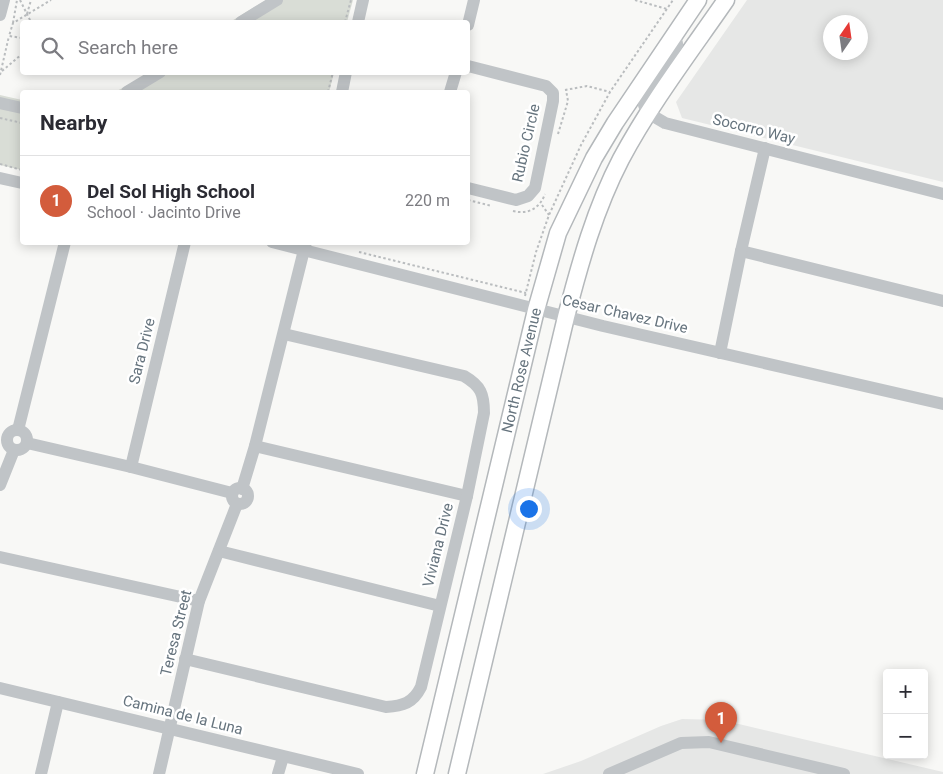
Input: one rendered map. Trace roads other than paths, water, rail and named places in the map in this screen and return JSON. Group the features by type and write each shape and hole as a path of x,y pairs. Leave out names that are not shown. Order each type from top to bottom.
{"main road":[{"name":"North Rose Avenue","path":"425,774 536,310 558,233 594,158 614,123 698,0"},
{"name":"North Rose Avenue","path":"457,774 583,250 621,160 648,113 726,0"}],"street":[{"path":"0,15 4,0"},
{"path":"244,20 277,0"},
{"path":"358,20 363,0"},
{"path":"469,20 474,0"},
{"path":"648,113 644,105 645,98 677,45 677,32"},
{"name":"Rubio Circle","path":"470,67 546,86 553,93 535,188 528,196 516,200 470,188"},
{"path":"130,90 155,75"},
{"path":"342,90 345,75"},
{"path":"451,90 455,75"},
{"path":"0,103 20,108"},
{"name":"Socorro Way","path":"648,113 665,123 943,194"},
{"path":"720,353 740,251 765,148"},
{"path":"0,178 20,183"},
{"path":"18,430 64,245"},
{"name":"Sara Drive","path":"131,467 184,245"},
{"name":"Cesar Chavez Drive","path":"305,246 536,310 943,404"},
{"name":"Teresa Street","path":"159,774 198,601 220,551 237,495 255,446 305,246"},
{"path":"740,251 943,301"},
{"name":"Viviana Drive","path":"185,659 386,707 399,707 408,704 417,695 420,687 468,496 484,413 484,400 480,390 472,380 464,376 284,334"},
{"path":"18,430 25,434 27,443 22,449 14,450 4,437 18,430"},
{"path":"27,443 131,467 237,495"},
{"path":"255,446 468,496"},
{"path":"0,485 14,450"},
{"path":"220,551 440,606"},
{"path":"0,557 198,601"},
{"name":"Camina de la Luna","path":"0,688 358,774"},
{"path":"41,774 58,702"},
{"path":"609,774 681,743 710,742 844,774"},
{"path":"278,774 282,757"}],"place":[{"name":"Del Sol High School","path":"721,743"}]}
